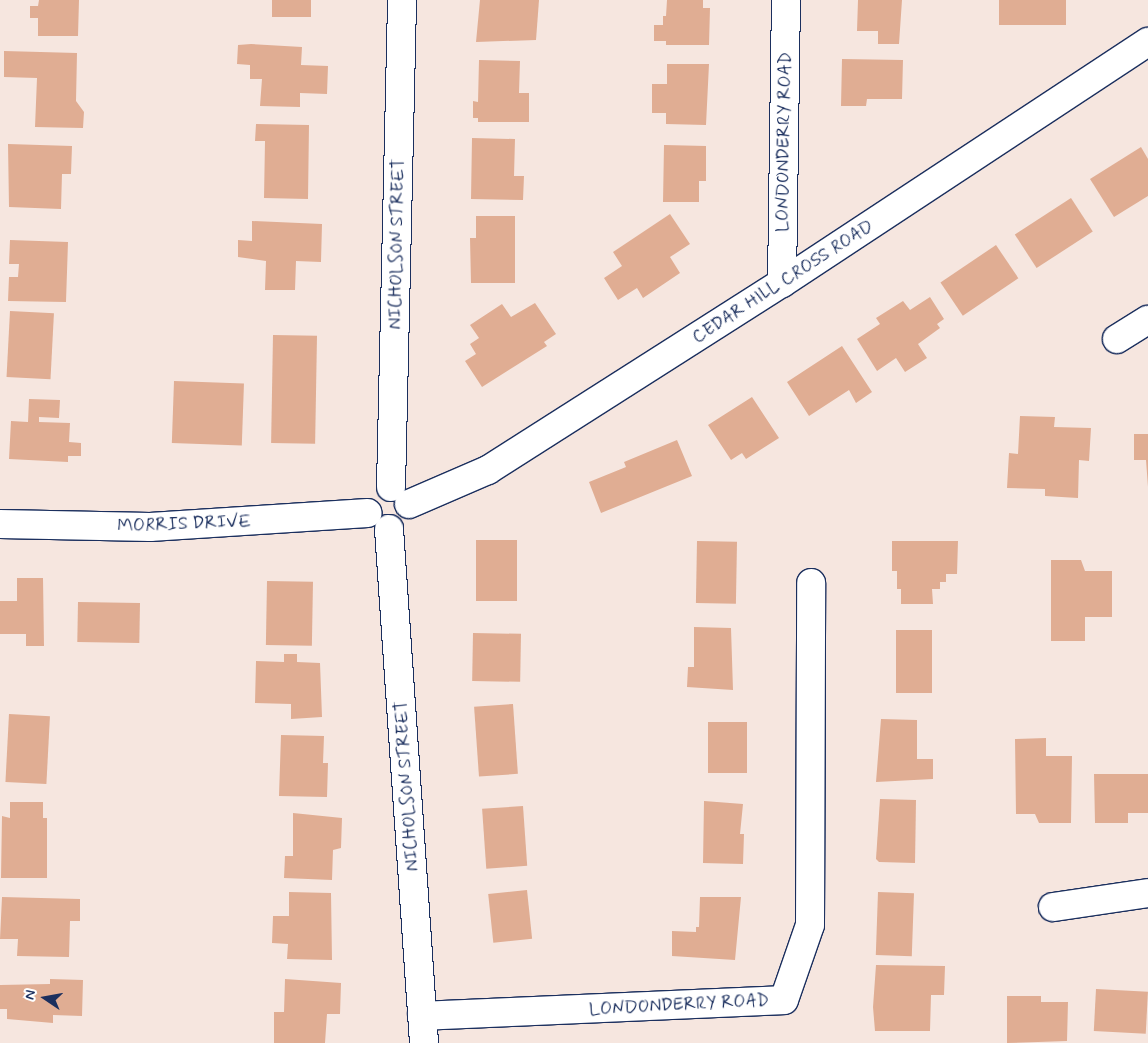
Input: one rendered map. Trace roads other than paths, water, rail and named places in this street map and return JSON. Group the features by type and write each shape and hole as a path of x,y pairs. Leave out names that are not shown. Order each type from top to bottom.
{"street":[{"name":"NICHOLSON STREET","path":"400,496 402,0"},
{"name":"LONDONDERRY ROAD","path":"782,283 786,0"},
{"name":"CEDAR HILL CROSS ROAD","path":"379,521 373,494 400,496 488,470 782,283 1148,42"},
{"path":"1117,339 1148,320"},
{"path":"379,521 405,521 400,496"},
{"name":"NICHOLSON STREET","path":"379,521 424,1043"},
{"name":"MORRIS DRIVE","path":"0,524 150,527 379,521"},
{"name":"LONDONDERRY ROAD","path":"422,1016 784,1000 810,925 810,583"},
{"path":"1053,907 1148,893"}]}
